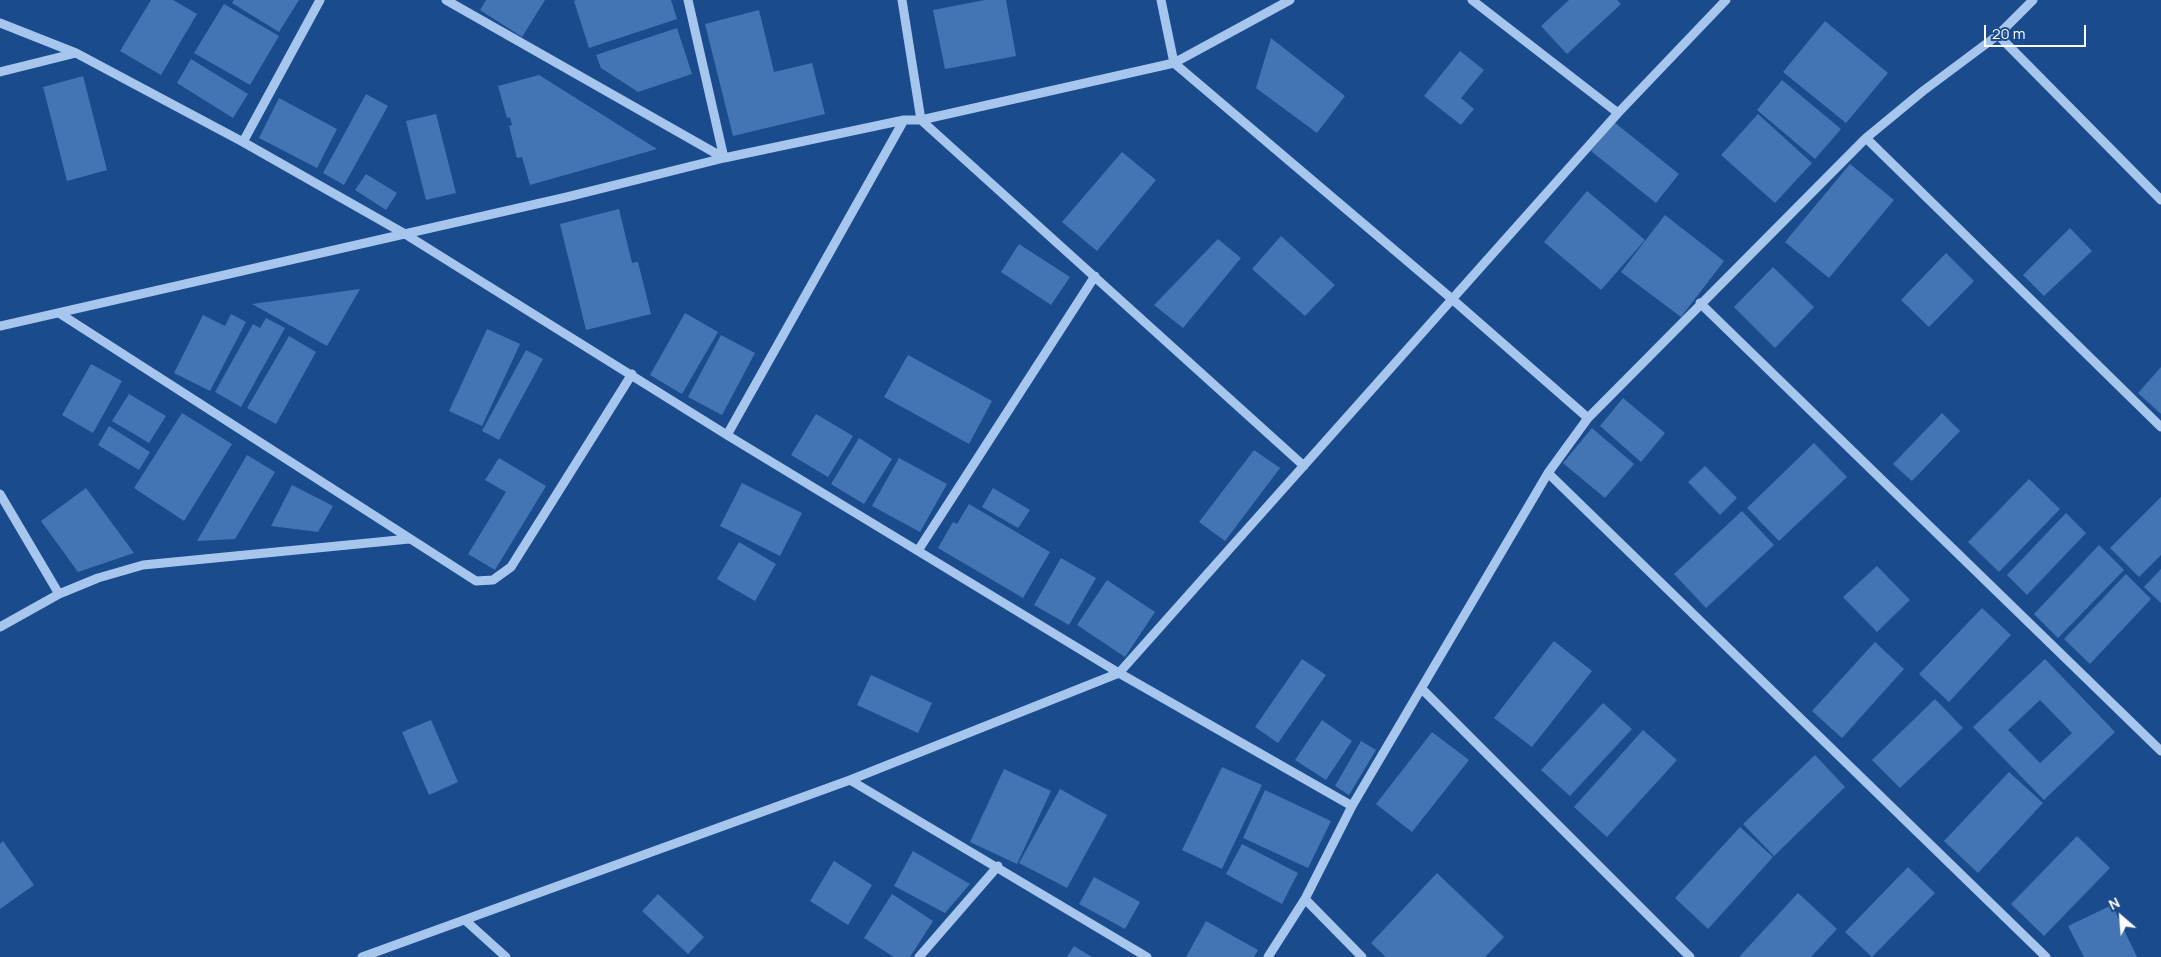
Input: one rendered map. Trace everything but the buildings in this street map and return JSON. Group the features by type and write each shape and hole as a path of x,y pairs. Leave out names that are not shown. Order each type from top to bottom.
{"street":[{"path":"243,142 320,0"},
{"path":"446,0 724,158"},
{"path":"688,0 724,158"},
{"path":"902,0 921,120 1304,466"},
{"path":"1161,0 1174,63 1452,299 1588,418"},
{"path":"0,326 405,234 724,158 904,120 921,120 1174,63 1290,0"},
{"path":"1472,0 1618,113"},
{"path":"362,957 466,921 850,780 1119,673 1618,113 1726,0"},
{"path":"1268,957 1305,899 1352,806 1548,473 1588,418 1700,303 1866,138 1923,91 1998,36 2033,0"},
{"path":"0,23 76,53 243,142 405,234 727,435 919,549 1119,673 1352,806"},
{"path":"1998,36 2161,200"},
{"path":"0,72 76,53"},
{"path":"727,435 904,120"},
{"path":"1866,138 2161,427"},
{"path":"919,549 1095,276"},
{"path":"1700,303 2161,751"},
{"path":"60,313 476,581 493,580 511,567 632,374"},
{"path":"1548,473 2046,957"},
{"path":"0,494 59,594"},
{"path":"0,627 59,594 98,578 143,565 409,539"},
{"path":"1422,689 1690,957"},
{"path":"850,780 998,866 1147,957"},
{"path":"918,957 998,866"},
{"path":"1305,899 1362,957"},
{"path":"466,921 506,957"}]}
